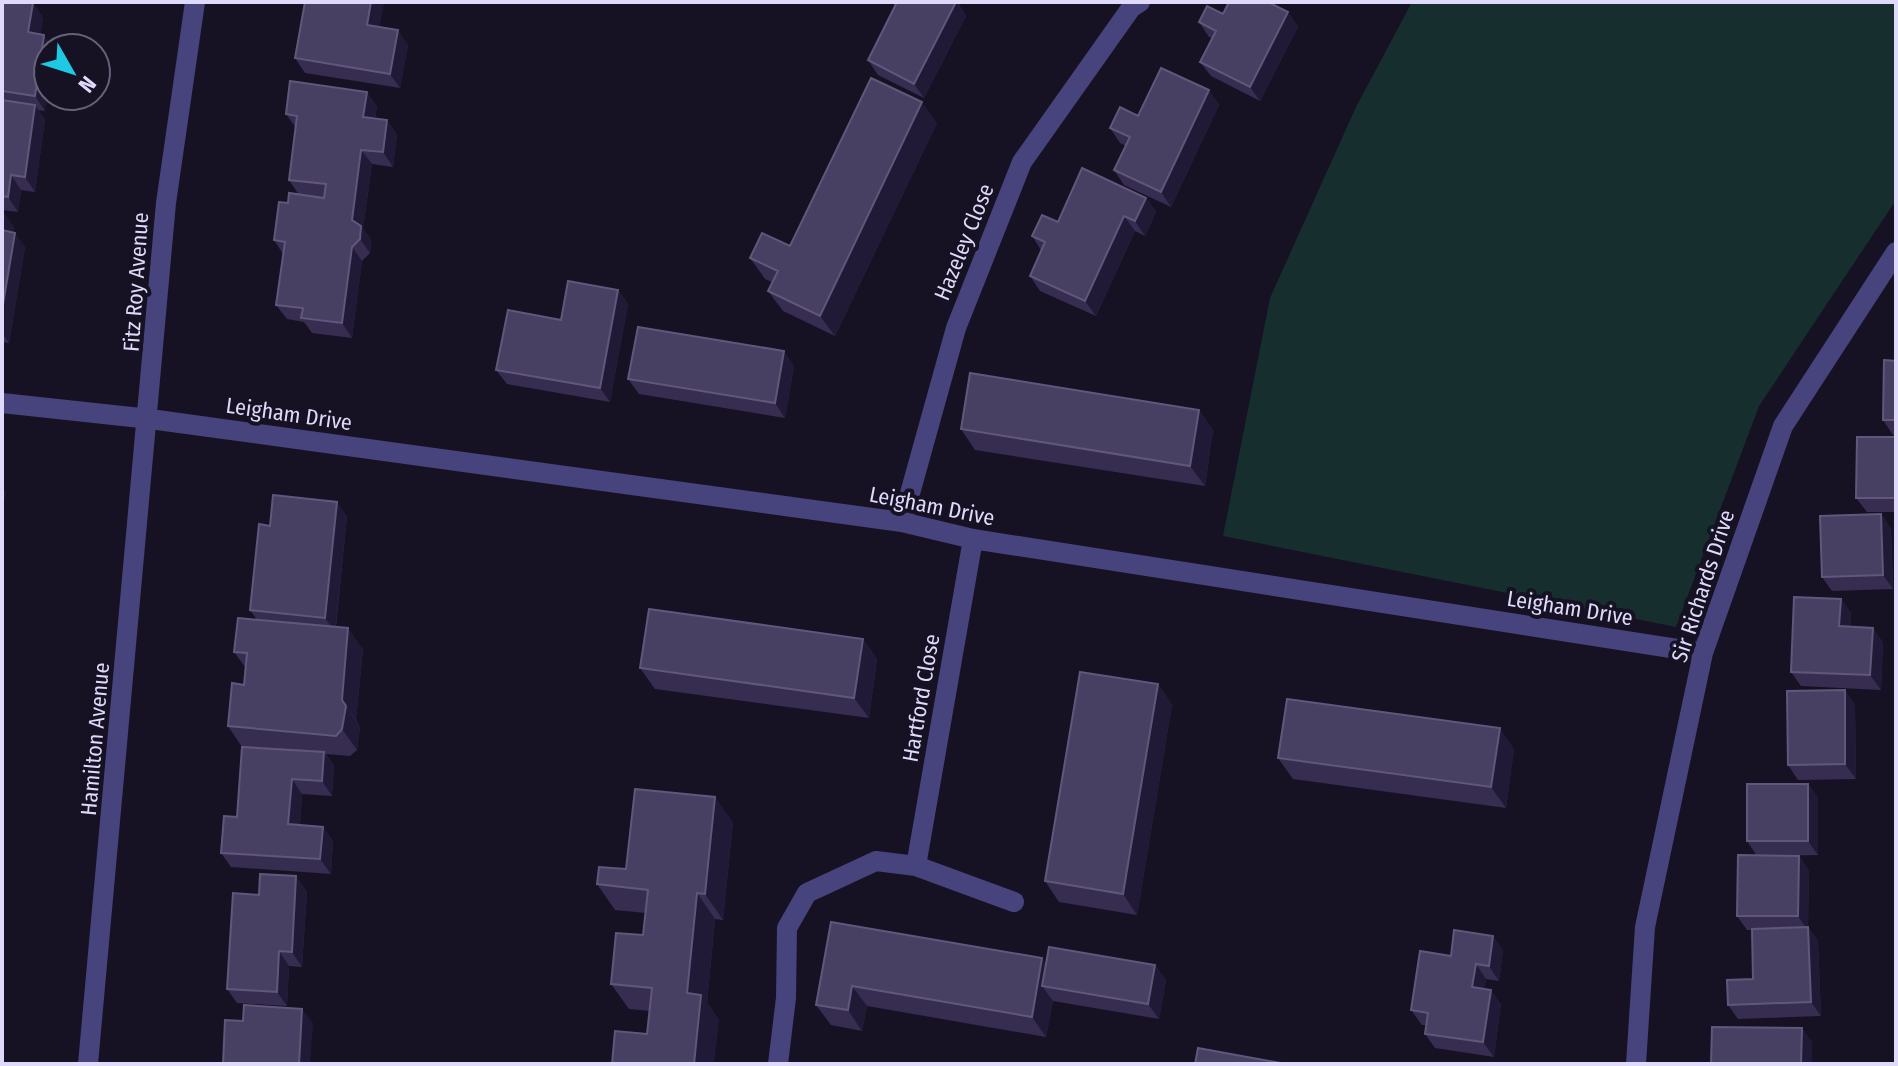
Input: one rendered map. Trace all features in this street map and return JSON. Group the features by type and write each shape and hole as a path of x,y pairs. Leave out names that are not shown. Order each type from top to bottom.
{"street":[{"name":"Fitz Roy Avenue","path":"150,419 166,203 195,2"},
{"name":"Hazeley Close","path":"902,522 956,328 1022,162 1132,4"},
{"name":"Sir Richards Drive","path":"1636,1064 1645,927 1703,653 1783,426 1896,252"},
{"path":"2,403 150,419"},
{"name":"Leigham Drive","path":"150,419 902,522 973,539 1703,653"},
{"name":"Hamilton Avenue","path":"88,1064 150,419"},
{"name":"Hartford Close","path":"916,866 973,539"},
{"path":"778,1064 786,998 787,928 807,893 876,861 916,866 1014,902"}],"green space":[{"path":"1412,2 1896,2 1896,200 1759,406 1676,627 1223,536 1270,298 1356,107"}],"building":[{"path":"2,2 33,3 28,32 32,33 32,96 2,91"},
{"path":"305,2 371,2 367,25 398,30 390,74 295,58"},
{"path":"897,2 956,2 914,84 868,60"},
{"path":"1229,2 1268,2 1288,12 1250,87 1200,62 1216,31 1199,22 1207,6 1223,14"},
{"path":"1161,68 1209,90 1161,192 1114,170 1130,137 1110,128 1120,107 1138,116"},
{"path":"871,78 922,102 820,316 768,291 778,271 750,258 762,233 790,246"},
{"path":"290,81 367,92 363,117 387,120 383,152 361,150 352,220 361,226 360,239 352,247 342,323 301,318 303,308 276,305 285,242 274,240 279,202 288,203 289,193 324,198 326,184 289,180 297,116 286,114"},
{"path":"2,100 32,105 34,112 25,177 11,175 8,197 2,196"},
{"path":"1082,168 1146,198 1135,221 1124,216 1085,301 1030,276 1045,242 1032,236 1042,215 1058,222"},
{"path":"2,230 15,233 2,310"},
{"path":"568,281 618,290 600,388 496,370 508,310 561,320"},
{"path":"638,327 784,351 775,403 628,379"},
{"path":"1884,360 1896,361 1896,420 1883,420"},
{"path":"970,373 1199,410 1190,466 961,429"},
{"path":"1857,437 1896,437 1896,498 1856,498"},
{"path":"273,495 337,502 325,618 250,610 259,524 270,526"},
{"path":"1881,514 1883,575 1822,577 1820,516"},
{"path":"1794,597 1841,599 1839,626 1873,628 1870,675 1791,672"},
{"path":"649,609 863,639 854,698 640,668"},
{"path":"238,618 348,628 342,700 346,706 342,729 336,736 228,726 232,683 244,685 247,653 234,652"},
{"path":"1080,672 1158,684 1123,894 1045,881"},
{"path":"1845,690 1845,764 1788,765 1787,691"},
{"path":"1287,699 1500,728 1491,787 1278,758"},
{"path":"242,747 324,752 322,781 292,779 288,824 323,827 320,859 221,853 224,816 237,817"},
{"path":"1747,784 1808,784 1808,841 1747,841"},
{"path":"635,789 715,797 705,894 697,893 687,993 701,995 694,1064 612,1064 615,1031 647,1034 652,988 611,984 616,933 643,935 648,890 597,884 599,867 626,869"},
{"path":"1738,855 1799,856 1798,916 1737,916"},
{"path":"260,874 296,876 292,952 279,951 277,992 227,989 233,893 259,895"},
{"path":"831,922 1042,958 1032,1017 852,986 848,1010 816,1005"},
{"path":"1808,927 1811,1002 1728,1005 1727,980 1753,979 1752,929"},
{"path":"1454,930 1493,936 1489,966 1476,964 1472,987 1491,990 1483,1042 1425,1034 1428,1013 1411,1010 1420,951 1451,956"},
{"path":"1049,947 1155,965 1148,1004 1042,986"},
{"path":"244,1005 302,1009 299,1064 223,1064 225,1020 243,1021"},
{"path":"1712,1027 1802,1028 1801,1064 1711,1064"},
{"path":"1198,1048 1286,1064 1195,1064"}]}
